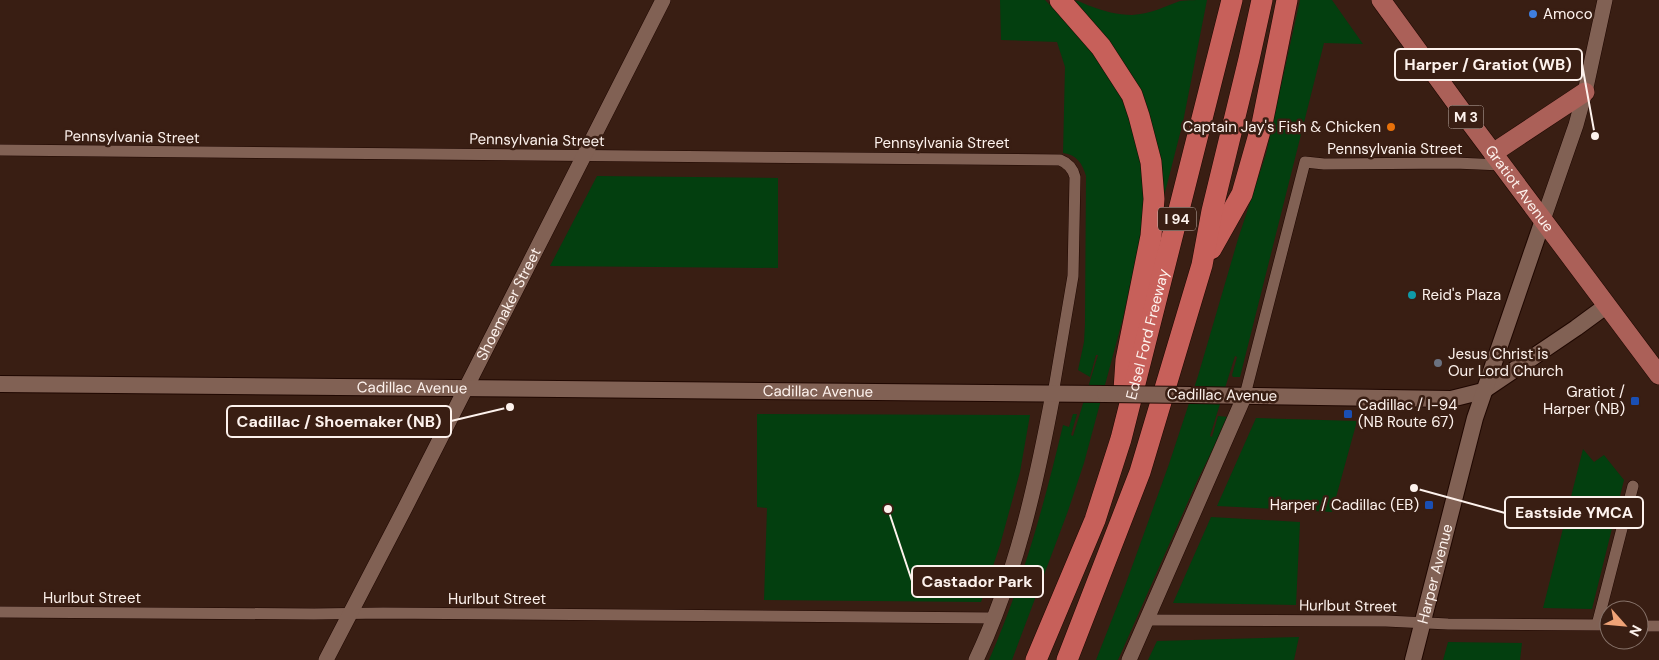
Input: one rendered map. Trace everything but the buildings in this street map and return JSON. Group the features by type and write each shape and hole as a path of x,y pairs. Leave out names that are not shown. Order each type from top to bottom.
{"highway":[{"path":"1060,0 1101,47 1132,95 1140,116 1151,162 1154,200 1151,236 1126,360 1121,439"},
{"name":"Edsel Ford Freeway","path":"1036,660 1095,520 1121,439 1232,0"},
{"name":"Edsel Ford Freeway","path":"1067,660 1140,472 1202,265 1212,210 1262,0"},
{"path":"1202,265 1242,194 1262,124 1287,0"}],"main road":[{"name":"Gratiot Avenue","path":"1381,0 1659,375"},
{"path":"1498,159 1585,92"},
{"name":"Harper Avenue","path":"1414,660 1474,418 1543,220"},
{"name":"Cadillac Avenue","path":"0,384 1245,395 1451,399 1483,391 1606,306"}],"street":[{"name":"Shoemaker Street","path":"326,660 663,0"},
{"name":"Harper Avenue","path":"1543,220 1570,144 1585,92 1605,0"},
{"name":"Pennsylvania Street","path":"0,150 1056,159 1065,162 1071,167 1075,177 1073,276 1053,394"},
{"name":"Pennsylvania Street","path":"1245,395 1305,162 1324,164 1454,164 1498,159"},
{"path":"976,660 994,618 1029,513 1053,394"},
{"path":"1130,660 1245,395"},
{"path":"1608,600 1633,486"},
{"name":"Hurlbut Street","path":"0,612 994,618"},
{"name":"Hurlbut Street","path":"1147,620 1386,621 1448,624 1599,625"}],"green space":[{"path":"1000,0 1045,0 1084,40 1120,94 1138,144 1146,208 1134,278 1131,280 1123,318 1084,463 1012,660 989,660 1022,574 1063,425 1069,427 1073,414 1077,414 1071,435 1073,436 1098,355 1096,355 1090,377 1078,370 1084,342 1085,324 1086,176 1078,160 1063,153 1065,67 1057,42 1001,40"},
{"path":"1072,0 1111,12 1132,15 1151,12 1180,1 1207,0 1183,122 1163,200 1160,168"},
{"path":"1300,0 1332,0 1363,44 1324,43 1240,377 1233,377 1232,375 1237,357 1235,356 1210,436 1212,437 1218,416 1229,417 1198,479 1118,660 1096,660 1169,464 1198,376 1238,239 1266,154"},
{"path":"597,176 778,178 778,268 550,266"},
{"path":"757,414 1030,415 1020,472 1000,545 981,602 764,600 767,508 757,507"},
{"path":"1256,418 1357,421 1332,512 1217,506"},
{"path":"1583,449 1594,462 1604,455 1624,480 1592,609 1543,608"},
{"path":"1211,517 1300,522 1296,605 1173,603"},
{"path":"1299,637 1294,660 1148,660 1157,641"},
{"path":"1448,642 1522,643 1520,660 1443,660"}],"place":[{"name":"Amoco","path":"1533,14"},
{"name":"Captain Jay's Fish & Chicken","path":"1391,127"},
{"name":"Harper / Gratiot (WB)","path":"1595,136"},
{"name":"Reid's Plaza","path":"1412,295"},
{"name":"Jesus Christ is Our Lord Church","path":"1438,363"},
{"name":"Gratiot / Harper (NB)","path":"1635,401"},
{"name":"Cadillac / Shoemaker (NB)","path":"510,407"},
{"name":"Cadillac / I-94 (NB Route 67)","path":"1348,414"},
{"name":"Eastside YMCA","path":"1414,488"},
{"name":"Harper / Cadillac (EB)","path":"1429,505"},
{"name":"Castador Park","path":"888,509"}]}
